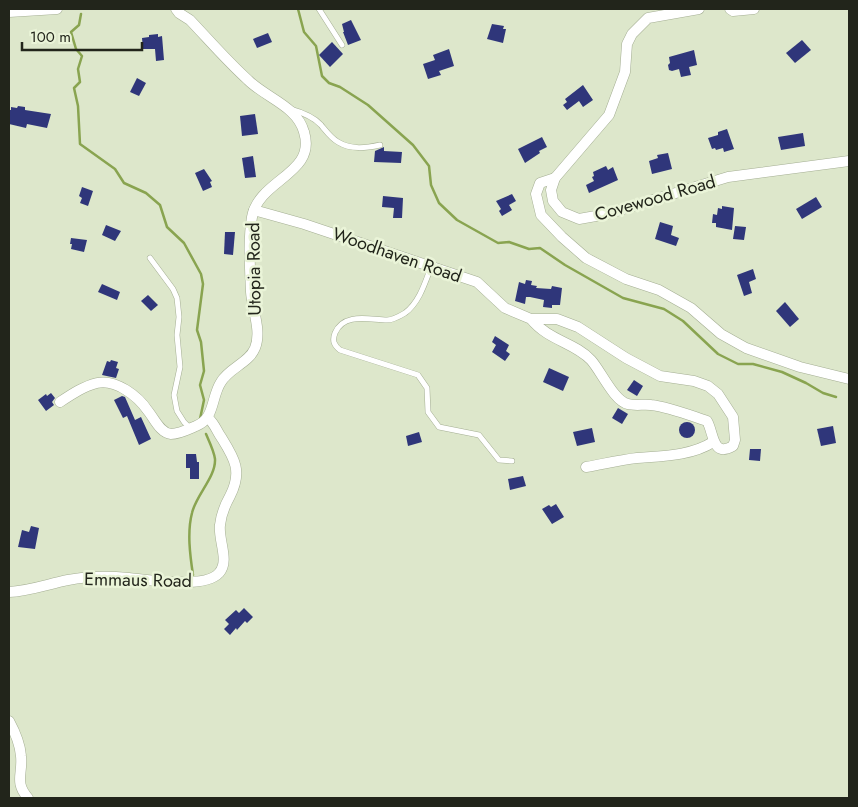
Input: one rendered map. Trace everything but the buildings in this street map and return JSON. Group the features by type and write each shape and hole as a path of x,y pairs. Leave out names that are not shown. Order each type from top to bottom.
{"street":[{"path":"9,12 57,9"},
{"name":"Utopia Road","path":"176,9 190,20 248,81 287,108 300,122 306,139 300,162 294,170 263,194 254,210 250,230 251,293 256,328 256,347 248,358 231,371 221,382 208,418"},
{"path":"699,9 648,18 632,34 627,44 625,72 609,115 555,178 540,183 536,194 541,214 562,237 586,258 626,279 659,290 691,308 721,334 746,348 800,366 849,379"},
{"path":"730,9 733,11 754,9"},
{"name":"Covewood Road","path":"555,178 550,190 553,201 562,212 579,219 607,214 728,178 849,161"},
{"name":"Woodhaven Road","path":"254,210 304,224 477,282 505,308 531,319 557,320 578,327 626,358 660,376 694,381 708,386 718,394 733,417 733,446 727,449 720,448 713,442 712,429 707,420 652,405 626,404 616,396 595,364 587,356 551,337 531,319"},
{"path":"60,402 78,390 99,383 109,383 130,392 143,404 160,428 166,433 177,433 198,425 208,418"},
{"name":"Emmaus Road","path":"9,592 20,592 67,580 89,577 191,582 212,578 219,573 224,559 220,537 221,517 234,489 236,472 235,462 230,450 214,423 208,418"},
{"path":"586,467 637,458 658,458 704,448 713,442"},
{"path":"9,721 18,739 21,754 20,786 28,798"}],"lane":[{"path":"318,9 342,45"},
{"path":"287,108 310,116 320,123 337,142 352,147 369,147 380,144"},
{"path":"150,258 166,278 177,298 180,317 177,335 180,367 174,395 177,411 190,428"},
{"path":"431,267 422,291 413,306 406,313 388,320 360,318 346,322 338,327 333,342 340,350 418,375 427,388 428,412 439,427 479,435 499,460 512,461"}],"waterway":[{"path":"298,9 304,32 316,46 322,76 329,83 340,87 368,105 413,145 429,166 431,185 439,203 457,220 498,243 509,242 529,249 540,248 565,265 623,298 664,309 683,321 718,354 738,364 753,364 782,372 823,393 836,397"},
{"path":"81,14 79,25 71,32 76,49 82,56 78,69 80,82 74,88 78,106 80,144 115,169 124,183 146,193 160,205 167,227 184,243 201,274 203,284 197,330 201,342 204,371 200,385 204,400 200,419"},
{"path":"193,575 189,544 190,520 194,506 212,472 215,459 206,434"}]}
